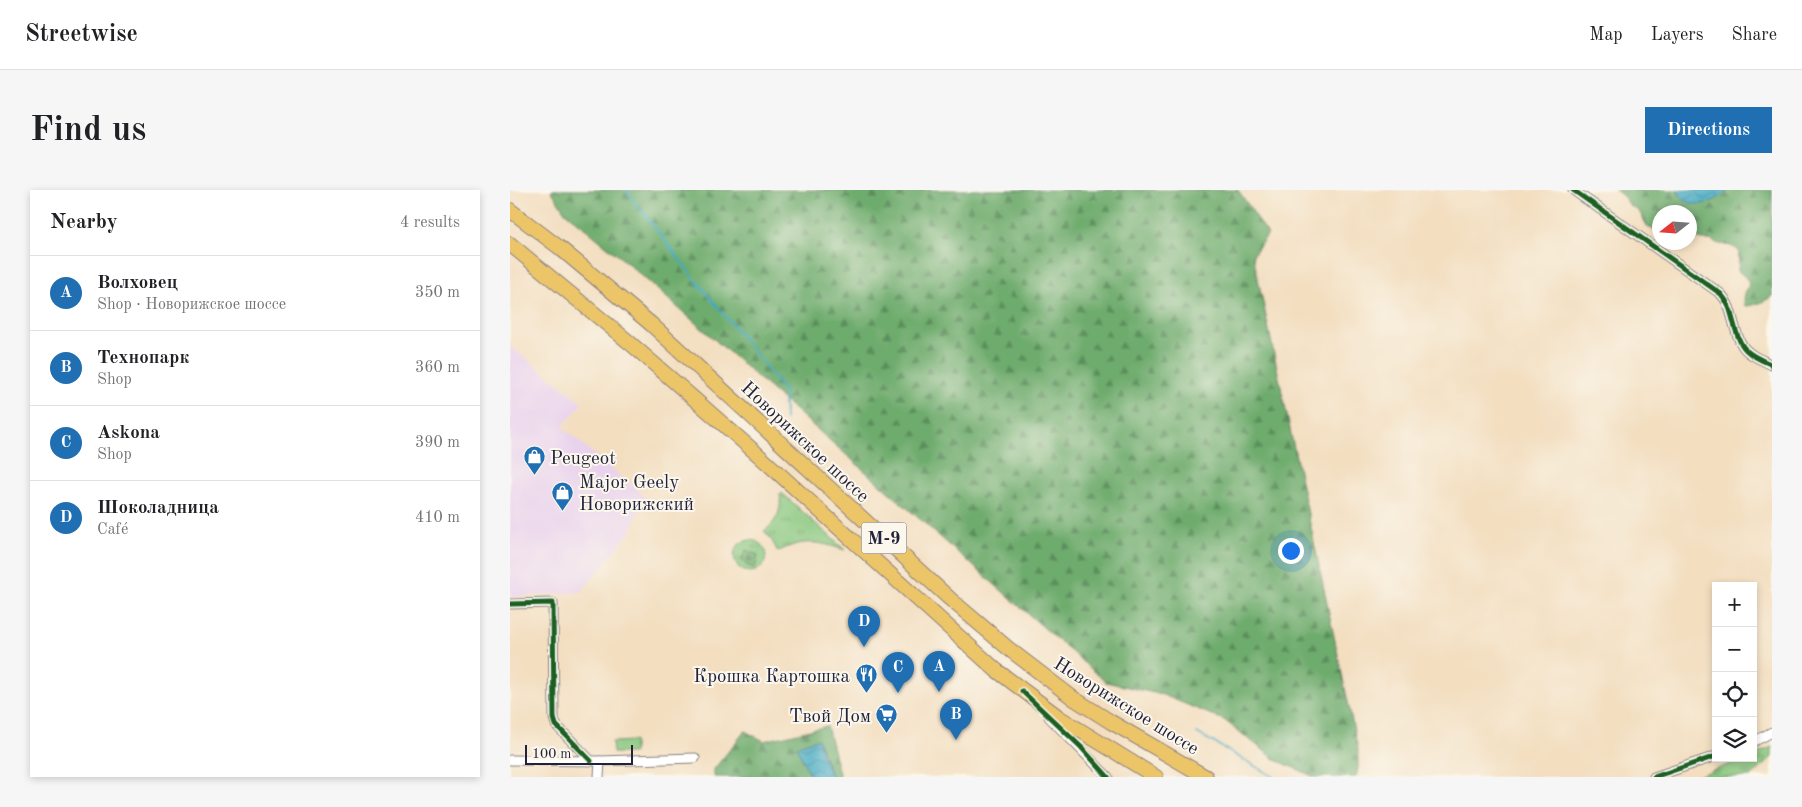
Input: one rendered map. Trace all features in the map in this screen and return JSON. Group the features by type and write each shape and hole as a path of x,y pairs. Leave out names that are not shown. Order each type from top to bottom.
{"highway":[{"name":"Новорижское шоссе","path":"510,210 560,248 650,324 950,599 1009,649 1073,698 1206,777"},
{"name":"М-9","path":"510,244 645,356 755,452 996,670 1022,691 1091,738 1156,777"}],"street":[{"path":"1573,190 1721,294 1727,301 1742,345 1748,352 1772,365"},
{"path":"510,604 553,603 554,718 556,725 595,761 599,777"},
{"name":"М-9","path":"1022,691 1081,747 1108,777"},
{"path":"1757,740 1772,732"},
{"path":"1654,777 1712,757"},
{"path":"510,760 595,761 696,758"}],"shaded area":[{"path":"510,346 583,403 562,427 645,497 630,532 581,592 510,597"}],"green space":[{"path":"551,190 1238,190 1268,234 1253,255 1358,749 1356,777 1315,777 1276,760 1224,720 1163,695 1106,682 627,263 565,212"},
{"path":"1615,190 1678,190 1679,195 1725,194 1728,190 1772,190 1772,296 1759,303 1745,306 1744,299 1749,284 1738,271 1739,251 1732,246 1697,238 1697,205 1652,205 1652,229 1647,226 1639,211 1630,206 1623,196"},
{"path":"782,493 845,550 819,543 803,543 778,552 764,531 778,515 780,494"},
{"path":"750,540 761,545 766,556 761,567 750,572 739,567 734,556 739,545"},
{"path":"746,550 758,555 754,568 746,565 742,559"},
{"path":"827,726 840,777 832,777 818,739 809,771 811,777 714,777 714,769 745,731 764,741"},
{"path":"634,741 634,753 613,753 612,742"},
{"path":"1772,747 1772,757 1751,777 1695,777 1737,762 1757,762 1757,754"}],"water":[{"path":"1678,190 1728,190 1723,195 1709,202 1694,204 1682,197"},
{"path":"818,739 832,777 811,777 798,750 797,747 800,744"}],"waterway":[{"path":"626,190 784,391 785,419"},
{"path":"1197,733 1274,777"}],"cycle path":[{"path":"1573,190 1721,294 1731,312 1736,332 1742,345 1751,354 1772,365"},
{"path":"510,604 553,603 554,718 556,725 591,761"},
{"path":"1022,691 1081,747 1108,777"},
{"path":"1654,777 1712,757"}],"place":[{"name":"Peugeot","path":"534,476"},
{"name":"Major Geely Новорижский","path":"563,511"},
{"name":"Шоколадница","path":"864,647"},
{"name":"Волховец","path":"939,692"},
{"name":"Askona","path":"898,693"},
{"name":"Крошка Картошка","path":"866,694"},
{"name":"Твой Дом","path":"887,734"},
{"name":"Технопарк","path":"956,740"}]}
